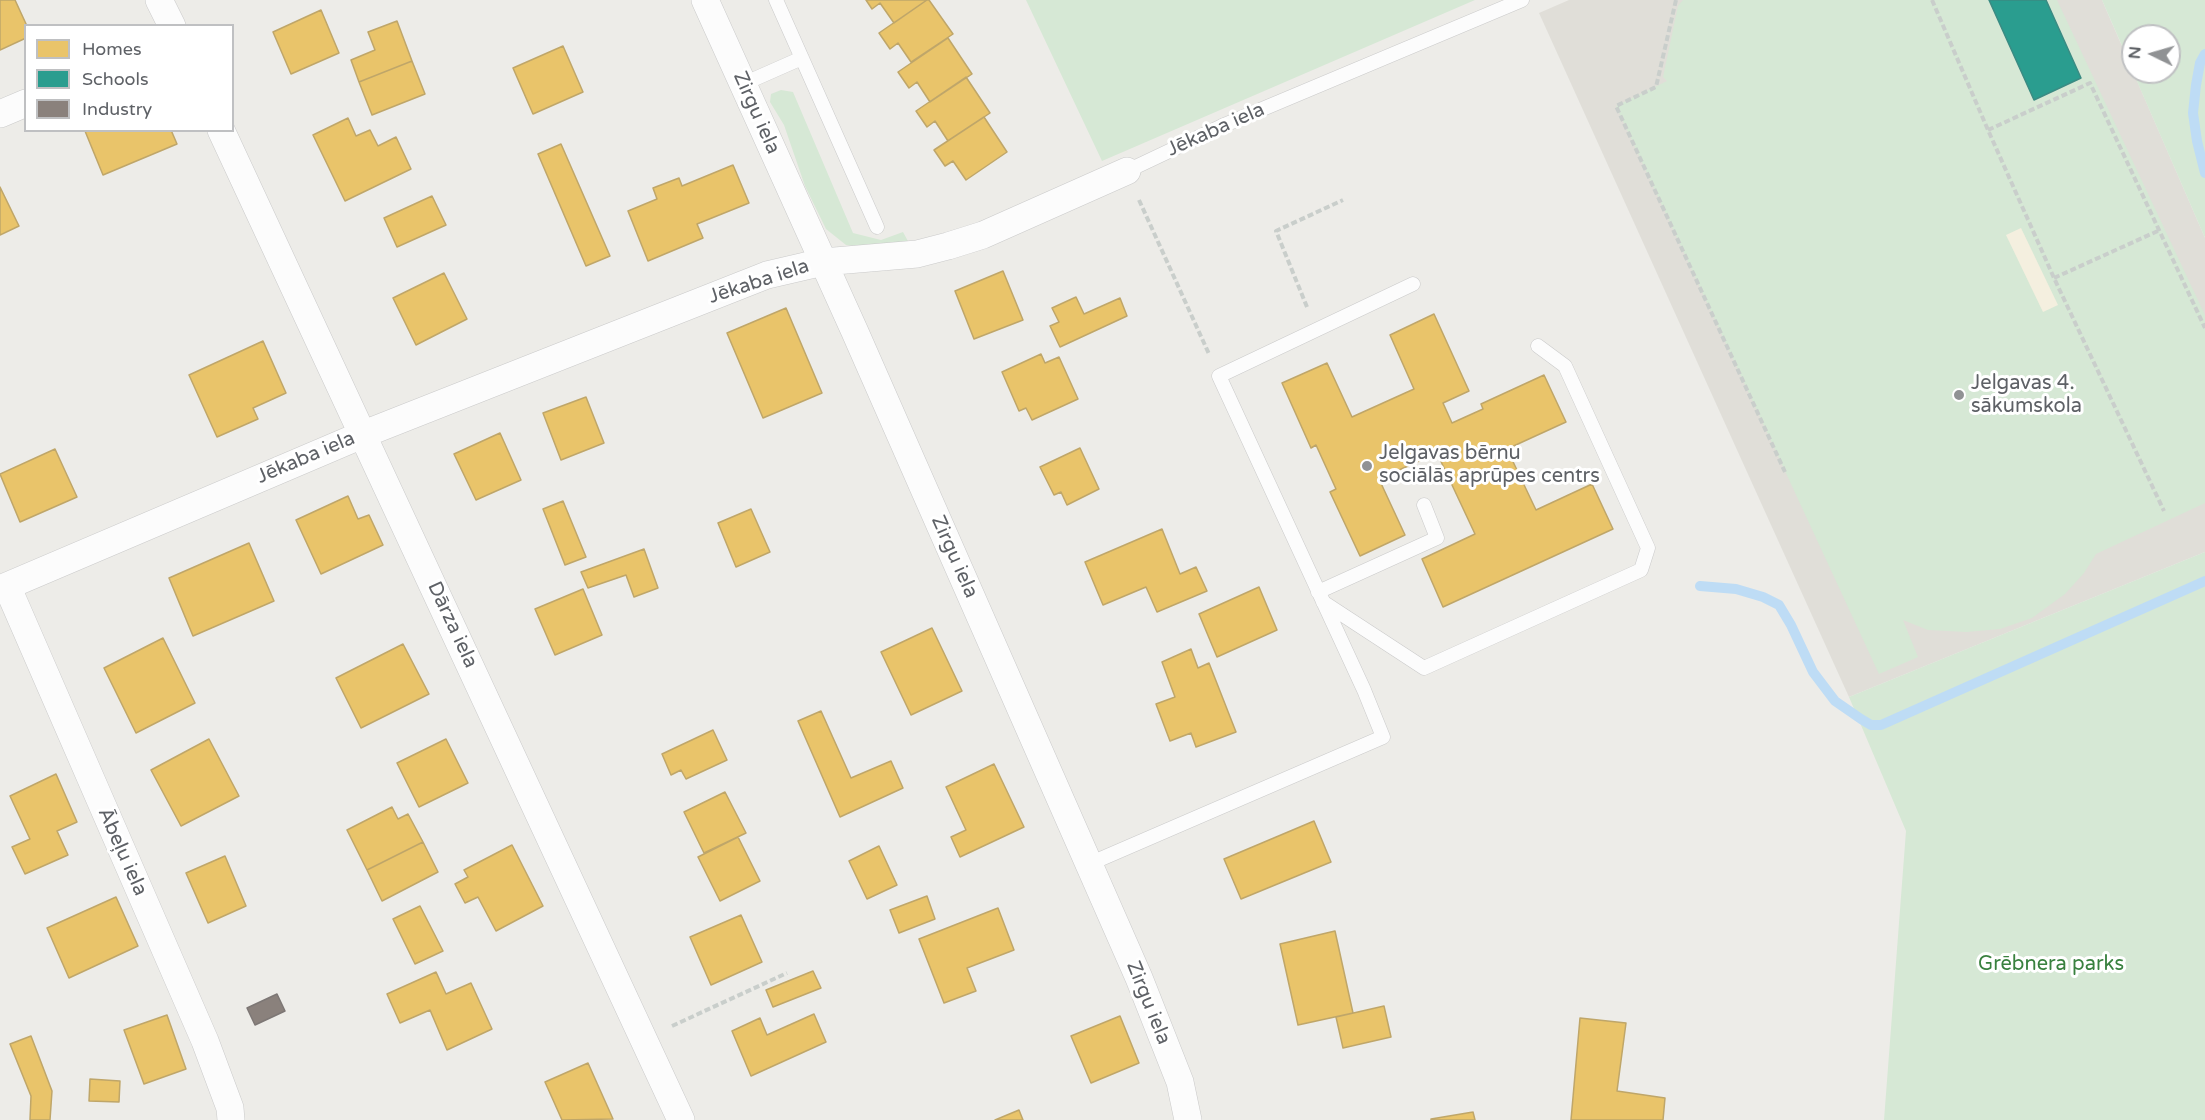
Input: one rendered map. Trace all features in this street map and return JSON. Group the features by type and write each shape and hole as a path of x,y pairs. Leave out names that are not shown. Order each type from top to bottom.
{"street":[{"path":"159,0 171,24"},
{"name":"Zirgu iela","path":"705,0 1139,978 1180,1082 1188,1120"},
{"path":"0,114 24,104"},
{"name":"Dārza iela","path":"222,132 681,1120"},
{"name":"Jēkaba iela","path":"3,587 363,434 767,275 823,262 917,254 948,246 983,235 1126,171"},
{"name":"Ābeļu iela","path":"3,587 205,1041 230,1108 231,1120"}],"lane":[{"path":"776,0 877,227"},
{"name":"Jēkaba iela","path":"1126,171 1222,126 1522,0"},
{"path":"743,84 802,58"},
{"path":"1089,864 1383,737 1219,376 1413,284"},
{"path":"1321,597 1424,668 1641,570 1648,548 1639,526 1565,366 1538,346"},
{"path":"1321,597 1437,538 1424,506"}],"path":[{"path":"1676,0 1656,87 1616,106 1785,472"},
{"path":"1932,0 2054,278 2164,511"},
{"path":"1988,130 2090,83 2205,328"},
{"path":"1126,171 1219,376"},
{"path":"1298,287 1276,231 1343,200"},
{"path":"2054,278 2160,230"},
{"path":"644,1039 787,973"}],"shaded area":[{"name":"Jelgavas 4. sākumskola","path":"1569,0 2102,0 2121,44 2121,84 2138,84 2205,238 2205,552 1849,697 1539,13"}],"green space":[{"path":"1026,0 1475,0 1102,161"},
{"name":"Jelgavas 4. sākumskola","path":"1683,0 2057,0 2205,315 2205,503 2096,554 2084,573 2065,594 2032,618 2000,629 1966,632 1928,630 1903,620 1918,657 1879,674 1616,106 1667,81 1663,77 1678,6"},
{"path":"2102,0 2205,0 2205,238 2138,84 2181,84 2181,24 2121,24 2121,44"},
{"path":"781,90 793,92 853,233 881,240 903,232 909,243 872,248 846,245 826,229 805,186 784,125 770,102 771,94"},
{"name":"Grēbnera parks","path":"2205,552 2205,1120 1884,1120 1906,831 1849,697"}],"sand":[{"path":"2021,228 2058,305 2043,312 2006,235"}],"building: Homes":[{"path":"0,0 15,0 26,24 24,24 24,39 0,50"},
{"path":"866,0 927,0 894,23 880,3 872,9"},
{"path":"927,0 953,34 911,62 898,43 890,49 879,33"},
{"path":"321,10 339,53 291,74 273,32"},
{"path":"397,21 412,61 359,82 351,60 375,50 368,32"},
{"path":"948,38 972,74 930,102 917,82 909,88 898,72"},
{"path":"563,46 583,92 533,114 513,68"},
{"path":"412,61 425,94 372,115 359,82"},
{"path":"966,77 990,113 948,141 935,121 927,127 916,111"},
{"path":"984,117 1007,152 966,180 953,161 945,166 934,150"},
{"path":"348,118 356,136 370,130 378,146 396,137 411,169 345,201 313,135"},
{"path":"85,132 172,132 177,144 103,175"},
{"path":"561,144 610,256 586,266 538,154"},
{"path":"733,165 749,203 697,224 703,238 648,261 628,211 657,199 653,188 679,178 682,186"},
{"path":"0,187 19,226 0,235"},
{"path":"432,196 446,225 397,247 384,218"},
{"path":"1003,271 1023,320 974,339 955,291"},
{"path":"444,273 467,319 416,345 393,298"},
{"path":"1076,297 1084,314 1120,298 1127,316 1060,347 1050,326 1059,322 1052,308"},
{"path":"786,308 822,393 763,418 727,333"},
{"name":"Jelgavas bērnu sociālās aprūpes centrs","path":"1434,314 1469,391 1443,403 1452,423 1483,409 1481,404 1544,375 1566,422 1507,449 1536,510 1592,484 1613,529 1443,607 1422,559 1475,534 1437,453 1379,479 1405,535 1360,556 1330,492 1336,489 1316,445 1311,448 1282,383 1327,363 1352,417 1414,389 1390,335"},
{"path":"263,341 286,393 253,408 258,419 217,437 189,375"},
{"path":"1041,354 1045,363 1059,357 1078,399 1032,420 1026,408 1019,411 1002,372"},
{"path":"586,397 604,443 561,460 543,413"},
{"path":"500,433 521,480 476,500 454,454"},
{"path":"1080,448 1099,489 1067,505 1061,492 1054,495 1040,467"},
{"path":"55,449 77,497 20,522 0,474"},
{"path":"348,496 358,519 369,515 383,545 321,574 296,520"},
{"path":"563,501 586,557 565,565 543,509"},
{"path":"751,509 770,552 736,567 718,523"},
{"path":"1162,529 1180,574 1196,567 1207,591 1157,612 1146,587 1103,605 1085,562"},
{"path":"249,543 274,601 193,636 169,578"},
{"path":"644,549 658,588 634,597 626,575 588,588 581,572"},
{"path":"1259,587 1277,630 1217,657 1199,614"},
{"path":"583,589 602,635 555,655 535,609"},
{"path":"932,628 962,691 911,715 881,652"},
{"path":"163,638 195,703 136,733 104,668"},
{"path":"403,644 429,694 361,728 336,678"},
{"path":"1191,649 1198,668 1209,663 1236,732 1196,747 1191,733 1170,741 1156,704 1175,697 1162,662"},
{"path":"821,711 851,778 891,761 903,788 840,817 798,721"},
{"path":"713,730 727,760 686,779 681,770 671,775 662,754"},
{"path":"209,739 239,796 181,826 151,770"},
{"path":"446,739 468,783 419,807 397,763"},
{"path":"994,764 1024,827 960,857 951,837 966,830 946,787"},
{"path":"56,774 77,822 57,831 68,855 25,874 12,847 30,839 10,796"},
{"path":"725,792 746,833 704,853 684,812"},
{"path":"392,807 398,819 408,814 423,842 367,870 347,830"},
{"path":"1314,821 1331,862 1241,899 1224,859"},
{"path":"738,837 760,881 720,901 698,857"},
{"path":"423,842 438,872 382,901 367,870"},
{"path":"512,845 543,906 496,931 478,897 465,903 455,884 468,877 464,870"},
{"path":"879,846 897,885 867,899 849,861"},
{"path":"225,856 246,906 208,923 186,873"},
{"path":"927,896 935,919 899,933 890,910"},
{"path":"116,897 138,946 69,978 47,928"},
{"path":"420,906 443,951 415,964 393,919"},
{"path":"998,908 1014,950 967,968 976,991 944,1003 919,939"},
{"path":"741,915 762,962 711,985 690,937"},
{"path":"1335,931 1353,1013 1298,1025 1280,944"},
{"path":"813,971 821,988 773,1007 766,990"},
{"path":"436,972 446,994 471,983 492,1029 447,1050 430,1010 400,1023 387,994"},
{"path":"1384,1006 1391,1037 1343,1048 1336,1017"},
{"path":"814,1014 826,1042 751,1076 732,1031 760,1018 767,1035"},
{"path":"167,1015 186,1069 144,1084 124,1030"},
{"path":"1120,1016 1139,1063 1091,1083 1071,1036"},
{"path":"1580,1018 1626,1023 1617,1091 1665,1098 1663,1120 1571,1120"},
{"path":"31,1036 52,1091 50,1120 30,1120 31,1096 10,1044"},
{"path":"588,1063 613,1119 562,1120 545,1082"},
{"path":"90,1079 120,1081 119,1102 89,1101"},
{"path":"1019,1110 1023,1120 995,1120"},
{"path":"1473,1112 1475,1120 1431,1120 1431,1119"}],"building: Schools":[{"path":"1989,0 2046,0 2081,78 2034,100"}],"building: Industry":[{"path":"277,994 285,1011 255,1025 247,1008"}],"waterway":[{"path":"2205,54 2200,63 2193,113 2205,173"},
{"path":"1700,586 1736,589 1763,597 1779,605 1813,672 1835,701 1871,725 1881,725 2205,581"}],"place":[{"name":"Jelgavas 4. sākumskola","path":"1959,395"},
{"name":"Jelgavas bērnu sociālās aprūpes centrs","path":"1367,466"}]}
